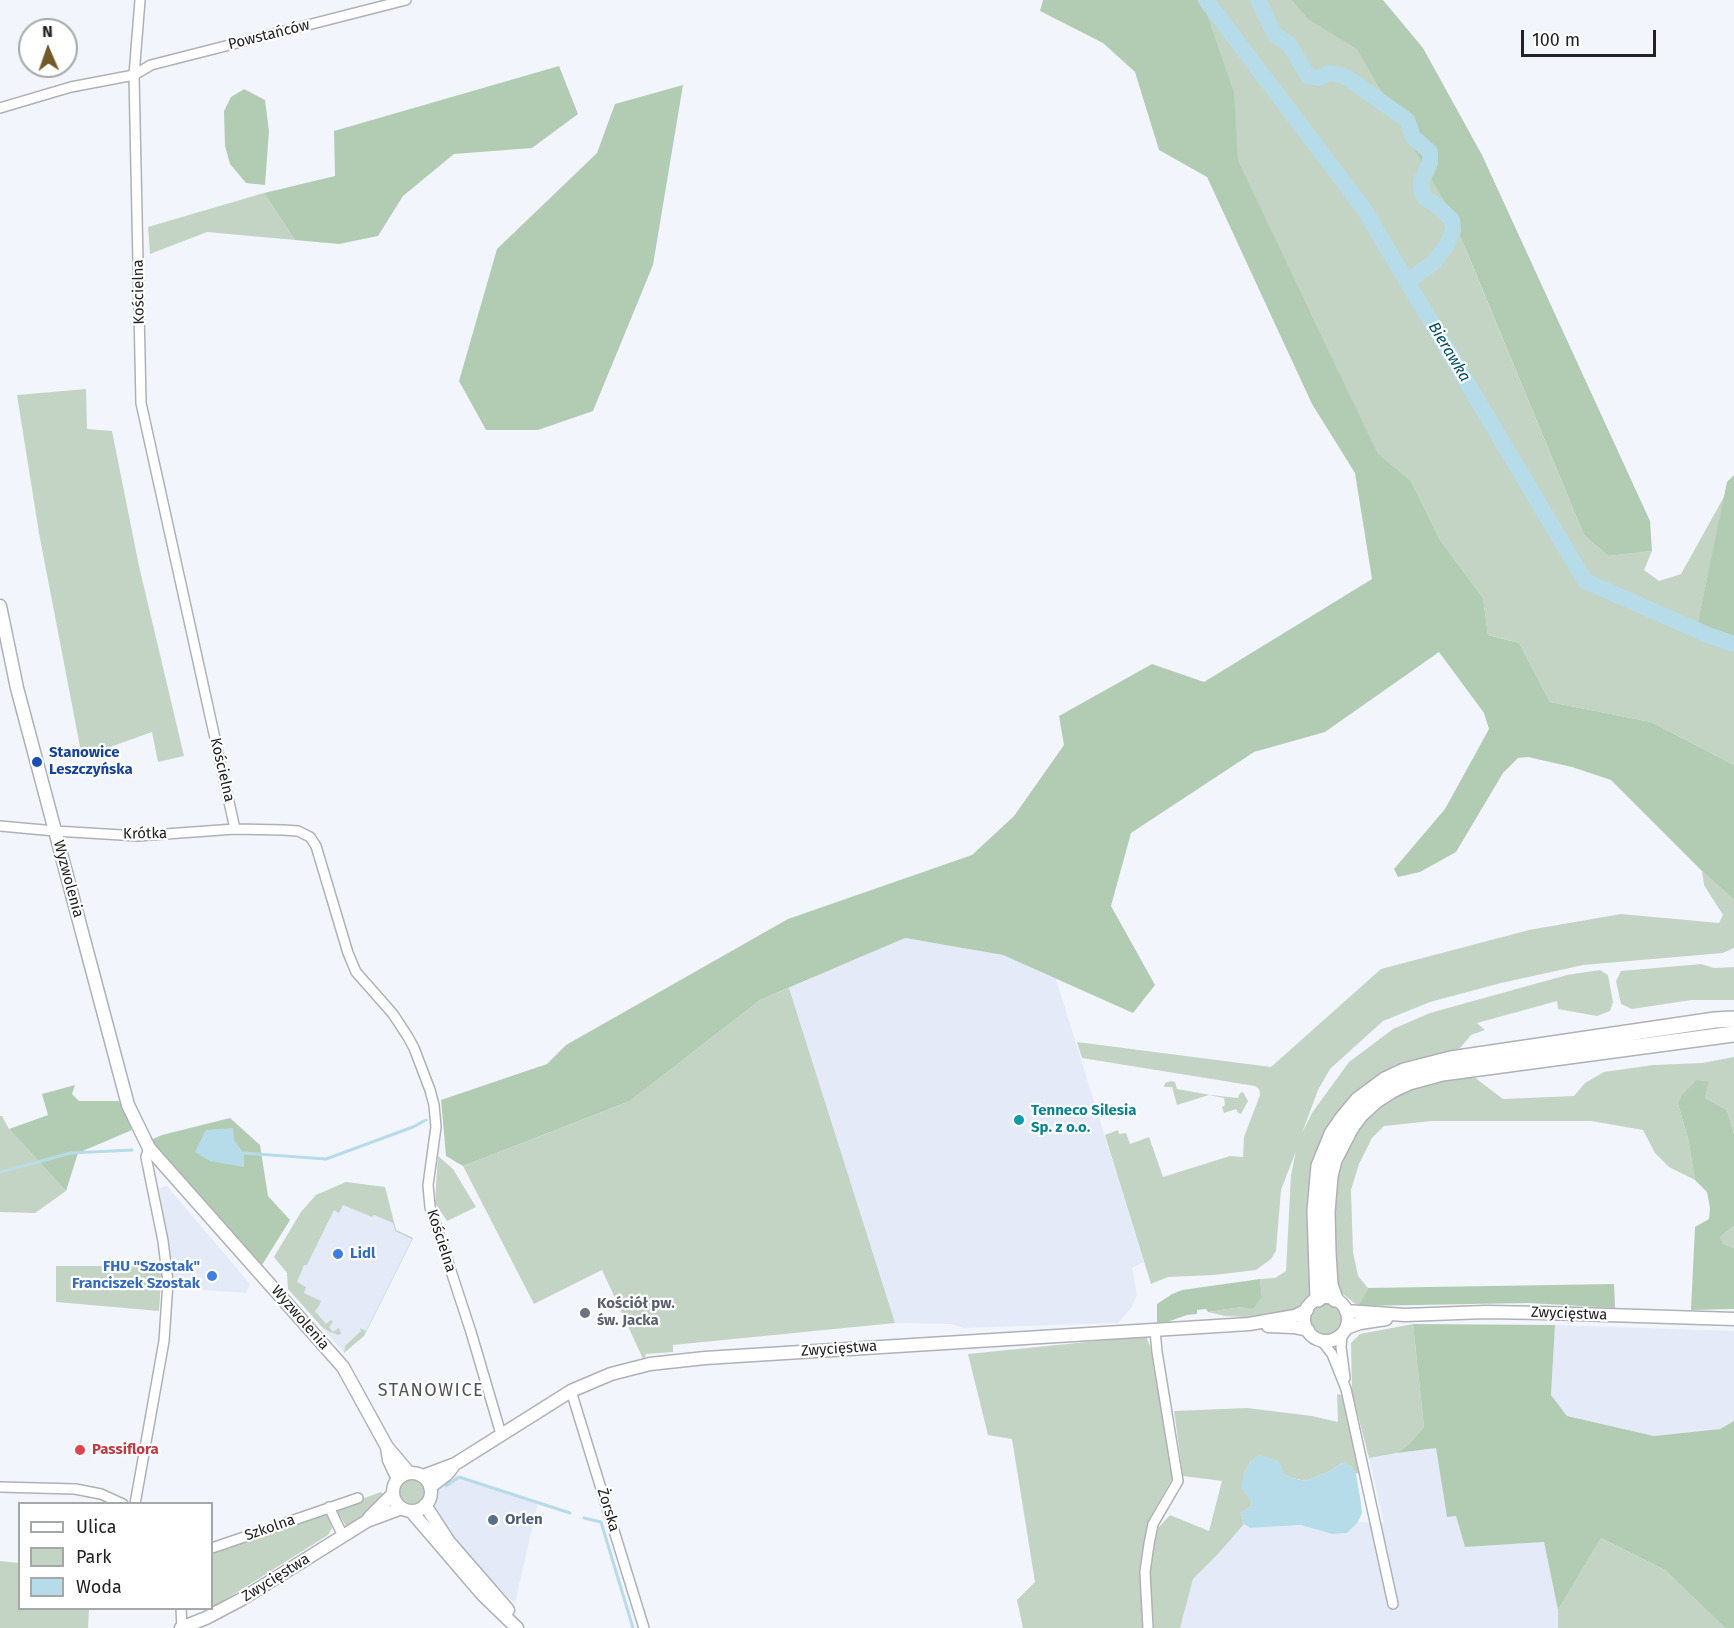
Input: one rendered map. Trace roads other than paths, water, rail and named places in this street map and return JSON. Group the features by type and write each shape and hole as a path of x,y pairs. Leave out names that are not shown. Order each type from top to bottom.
{"highway":[{"path":"1312,1304 1315,1210 1320,1166 1332,1134 1343,1118 1358,1100 1385,1080 1404,1071 1452,1059 1714,1020 1734,1019"},
{"path":"1335,1299 1330,1276 1326,1212 1332,1168 1350,1129 1368,1108 1392,1090 1409,1082 1442,1073 1734,1034"}],"main road":[{"name":"Wyzwolenia","path":"0,606 17,688 128,1105 149,1148 344,1367 403,1476"},
{"path":"1325,1298 1335,1299 1346,1311 1348,1320 1344,1331 1331,1340 1321,1340 1308,1330 1305,1319 1312,1304 1325,1298"},
{"name":"Zwycięstwa","path":"423,1476 455,1464 571,1391 625,1370 673,1361 1249,1324 1292,1316 1312,1304"},
{"name":"Zwycięstwa","path":"1346,1311 1404,1315 1485,1312 1734,1320"},
{"name":"Zwycięstwa","path":"1344,1331 1362,1322 1404,1315"},
{"name":"Zwycięstwa","path":"1249,1324 1308,1330"},
{"name":"Zwycięstwa","path":"430,1487 447,1474 455,1464"},
{"path":"407,1509 425,1506 429,1500 430,1487 423,1476 403,1476 394,1484 393,1494 396,1502 407,1509 483,1595 517,1628"},
{"name":"Zwycięstwa","path":"182,1628 242,1599 367,1521 393,1494"},
{"path":"425,1506 449,1542 524,1628"},
{"name":"Zwycięstwa","path":"367,1521 407,1509"}],"street":[{"name":"Kościelna","path":"140,0 134,75 141,404 235,829 298,831 310,837 316,846 348,953 356,972 393,1014 408,1036 434,1105 436,1127 428,1185 430,1207 501,1434"},
{"name":"Powstańców","path":"0,108 80,85 134,75 151,65 406,0"},
{"name":"Krótka","path":"0,826 138,836 235,829"},
{"name":"Wyzwolenia","path":"135,1502 164,1341 168,1282 163,1241 146,1156 149,1148"},
{"path":"1148,1628 1145,1572 1153,1524 1178,1481 1155,1330"},
{"path":"1344,1331 1341,1346 1346,1389 1393,1604"},
{"path":"1321,1340 1332,1354 1346,1389"},
{"name":"Żorska","path":"571,1391 644,1628"},
{"path":"0,1487 75,1489 101,1494 121,1502"},
{"name":"Szkolna","path":"213,1548 358,1498"},
{"path":"329,1507 343,1536"},
{"path":"181,1610 182,1628"}],"water":[{"path":"233,1128 234,1140 244,1154 244,1167 210,1161 195,1152 206,1130"},
{"path":"1260,1455 1278,1461 1283,1473 1306,1481 1342,1463 1351,1466 1356,1474 1361,1503 1362,1513 1358,1522 1347,1533 1332,1534 1301,1525 1250,1528 1244,1524 1241,1513 1251,1506 1252,1502 1241,1488 1244,1474 1251,1461"}],"waterway":[{"name":"Bierawka","path":"1206,0 1364,209 1585,581 1708,635 1734,644"},
{"path":"1258,0 1275,35 1289,44 1308,76 1319,78 1330,73 1344,76 1407,120 1413,137 1430,152 1430,163 1421,182 1422,193 1452,220 1453,231 1447,245 1434,262 1407,282"},
{"path":"243,1153 326,1159 426,1120"},
{"path":"0,1172 71,1153 132,1150"},
{"path":"446,1486 459,1477 570,1513"},
{"path":"584,1518 601,1522 633,1628"}],"place":[{"name":"Stanowice Leszczyńska","path":"37,762"},
{"name":"Tenneco Silesia Sp. z o.o.","path":"1019,1120"},
{"name":"Lidl","path":"338,1254"},
{"name":"FHU \"Szostak\" Franciszek Szostak","path":"212,1276"},
{"name":"Kościół pw. św. Jacka","path":"585,1313"},
{"name":"Passiflora","path":"80,1450"},
{"name":"Orlen","path":"493,1520"}],"district":[{"name":"STANOWICE","path":"431,1391"}]}
